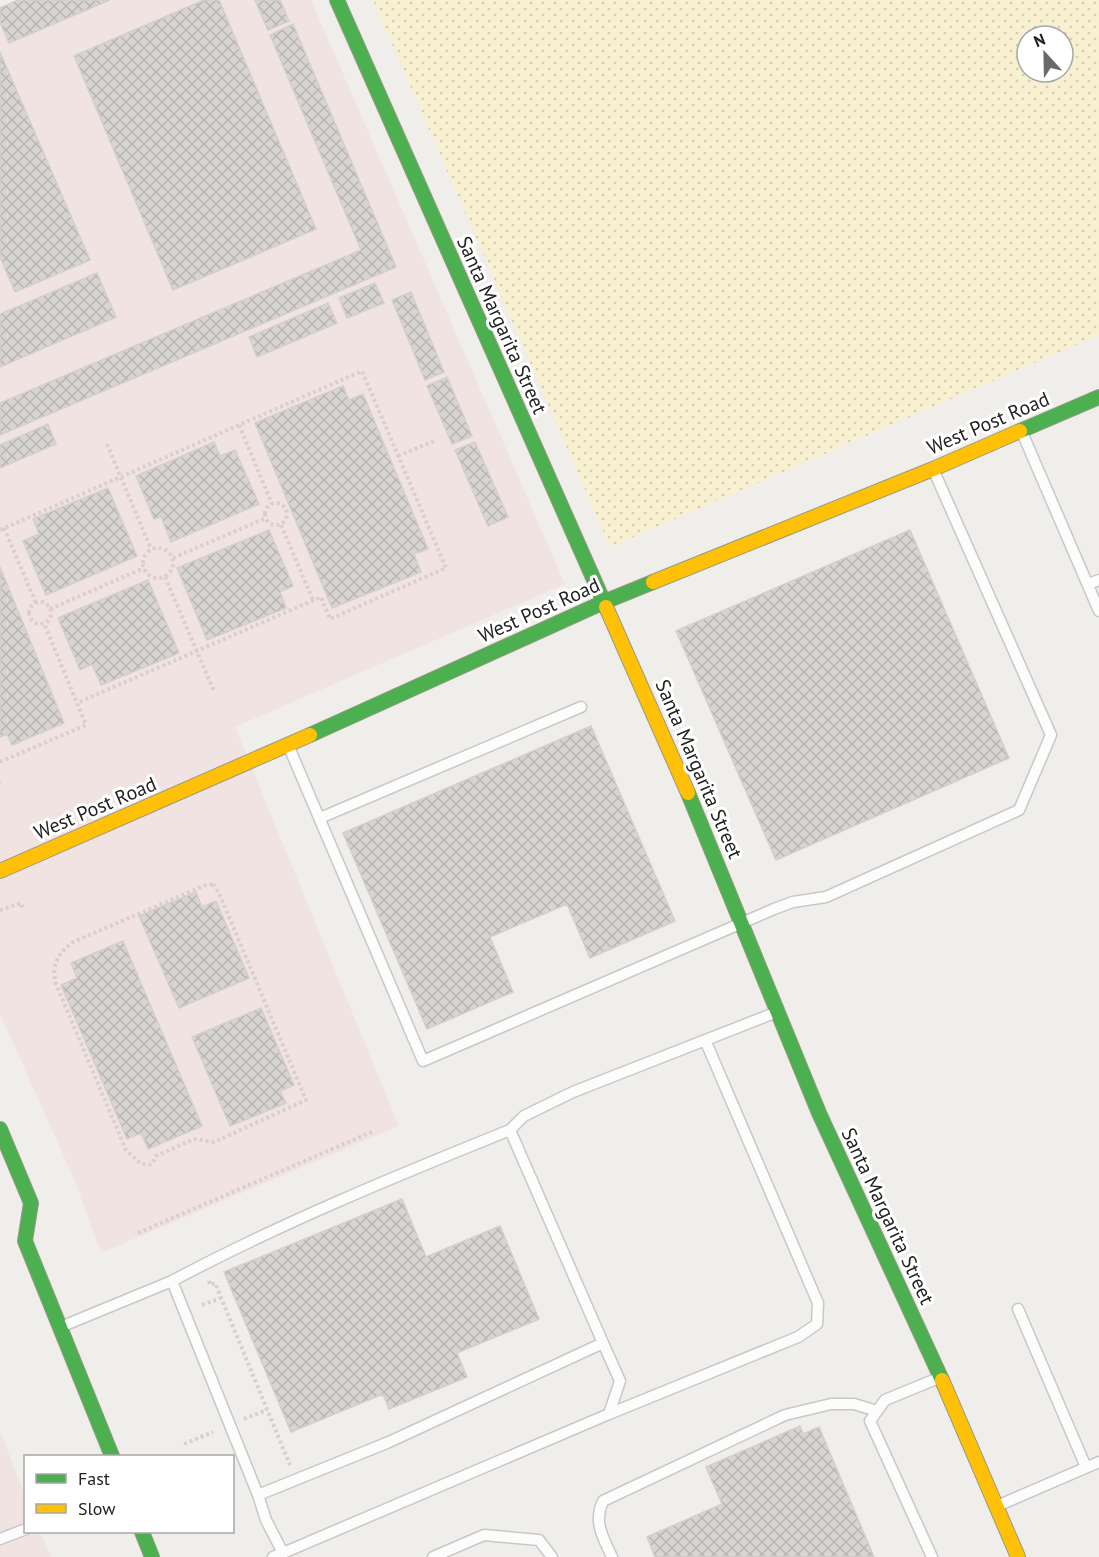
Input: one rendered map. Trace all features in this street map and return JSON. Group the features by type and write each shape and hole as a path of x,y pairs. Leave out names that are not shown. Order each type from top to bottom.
{"street":[{"name":"Santa Margarita Street","path":"337,0 709,842 819,1113 941,1377 1018,1557"},
{"name":"West Post Road","path":"0,870 604,602 933,469 1099,397"},
{"path":"0,1129 31,1203 25,1241 112,1455"},
{"path":"8,1236 25,1241"},
{"path":"142,1533 152,1557"}],"lane":[{"path":"1021,430 1099,611"},
{"path":"288,744 423,1061 793,902 826,897 1019,810 1051,735 933,469"},
{"path":"1088,584 1099,580"},
{"path":"320,818 581,707"},
{"path":"60,1327 172,1281 227,1252 384,1181 510,1130 524,1116 573,1092 778,1012"},
{"path":"172,1281 258,1495 278,1555 609,1414 798,1337 817,1324 818,1304 705,1040"},
{"path":"510,1130 620,1381 609,1414"},
{"path":"1018,1309 1086,1467"},
{"path":"258,1495 389,1442 603,1343"},
{"path":"932,1557 870,1421 885,1400 941,1377"},
{"path":"612,1557 600,1530 597,1513 603,1502 785,1415 831,1404 854,1404 877,1412"},
{"path":"996,1506 1099,1461"},
{"path":"0,1539 24,1530"},
{"path":"434,1557 484,1535 539,1540 552,1557"}],"path":[{"path":"36,603 2,529 362,371 447,568 330,619 321,597 77,703"},
{"path":"239,425 272,504"},
{"path":"398,456 434,441"},
{"path":"107,444 151,549"},
{"path":"278,503 286,510 287,516 280,525 275,525 266,518 265,513 272,504 278,503"},
{"path":"173,558 266,518"},
{"path":"280,525 313,600"},
{"path":"151,549 168,550 173,558 174,566 170,574 165,576 155,578 144,568 143,561 151,549"},
{"path":"50,609 144,568"},
{"path":"165,576 214,691"},
{"path":"36,603 41,603 50,609 49,620 44,623 33,622 30,618 31,607 36,603"},
{"path":"0,762 86,725 44,623"},
{"path":"213,884 219,893 306,1100 214,1143 194,1139 156,1156 152,1164 140,1163 126,1150 56,984 55,965 59,955 73,942 213,884"},
{"path":"0,910 21,903 23,908"},
{"path":"138,1233 374,1131"},
{"path":"208,1278 210,1285 215,1283 296,1479"},
{"path":"193,1309 221,1298"},
{"path":"238,1421 267,1410"},
{"path":"184,1444 213,1432"}],"shaded area":[{"path":"28,0 311,0 565,584 235,727 399,1126 101,1253 74,1179 0,1014 0,12"},
{"path":"0,1431 24,1492 24,1533 40,1533 51,1557 0,1557"}],"sand":[{"path":"373,0 1099,0 1099,335 610,547"}],"building":[{"path":"18,0 110,0 9,43 0,22 0,8"},
{"path":"204,0 219,0 316,229 173,290 74,56"},
{"path":"255,0 280,0 289,21 268,30"},
{"path":"293,24 396,267 0,435 0,403 361,250 270,35"},
{"path":"0,52 90,260 15,292 0,257"},
{"path":"97,273 116,317 0,367 0,314"},
{"path":"375,283 384,303 347,318 339,298"},
{"path":"411,292 444,372 425,380 392,300"},
{"path":"328,303 337,323 257,357 249,337"},
{"path":"447,377 472,436 452,444 427,386"},
{"path":"343,386 349,400 363,394 428,549 414,554 421,572 332,608 255,423"},
{"path":"48,424 56,444 0,468 0,445"},
{"path":"214,442 220,456 235,450 259,504 171,542 161,517 154,519 136,476"},
{"path":"475,442 508,517 488,526 455,450"},
{"path":"108,488 137,556 46,595 23,541 39,534 33,519"},
{"path":"269,530 293,586 280,592 286,608 207,640 177,568"},
{"path":"910,530 1009,758 776,860 676,631"},
{"path":"0,567 64,723 12,745 7,734 0,737"},
{"path":"148,580 179,653 101,685 92,664 80,670 58,618"},
{"path":"591,726 675,921 590,958 567,904 490,937 513,992 427,1029 343,833"},
{"path":"196,892 202,907 216,901 249,978 179,1008 139,916"},
{"path":"123,941 202,1126 148,1149 141,1133 127,1139 61,985 77,978 71,963"},
{"path":"261,1008 294,1085 280,1091 286,1103 230,1126 192,1037"},
{"path":"402,1199 426,1257 500,1226 539,1319 457,1353 467,1377 389,1409 383,1394 291,1432 224,1272"},
{"path":"800,1426 803,1434 819,1427 874,1557 655,1557 647,1537 722,1504 706,1467"}],"traffic: fast":[{"path":"337,0 606,607"},
{"path":"1020,431 1099,397"},
{"path":"310,735 653,582"},
{"path":"688,793 819,1113 942,1380"},
{"path":"0,1129 31,1203 25,1241 112,1455"},
{"path":"142,1533 152,1557"}],"traffic: slow":[{"path":"653,582 933,469 1020,431"},
{"path":"606,607 688,793"},
{"path":"0,871 310,735"},
{"path":"942,1380 1018,1557"}]}
